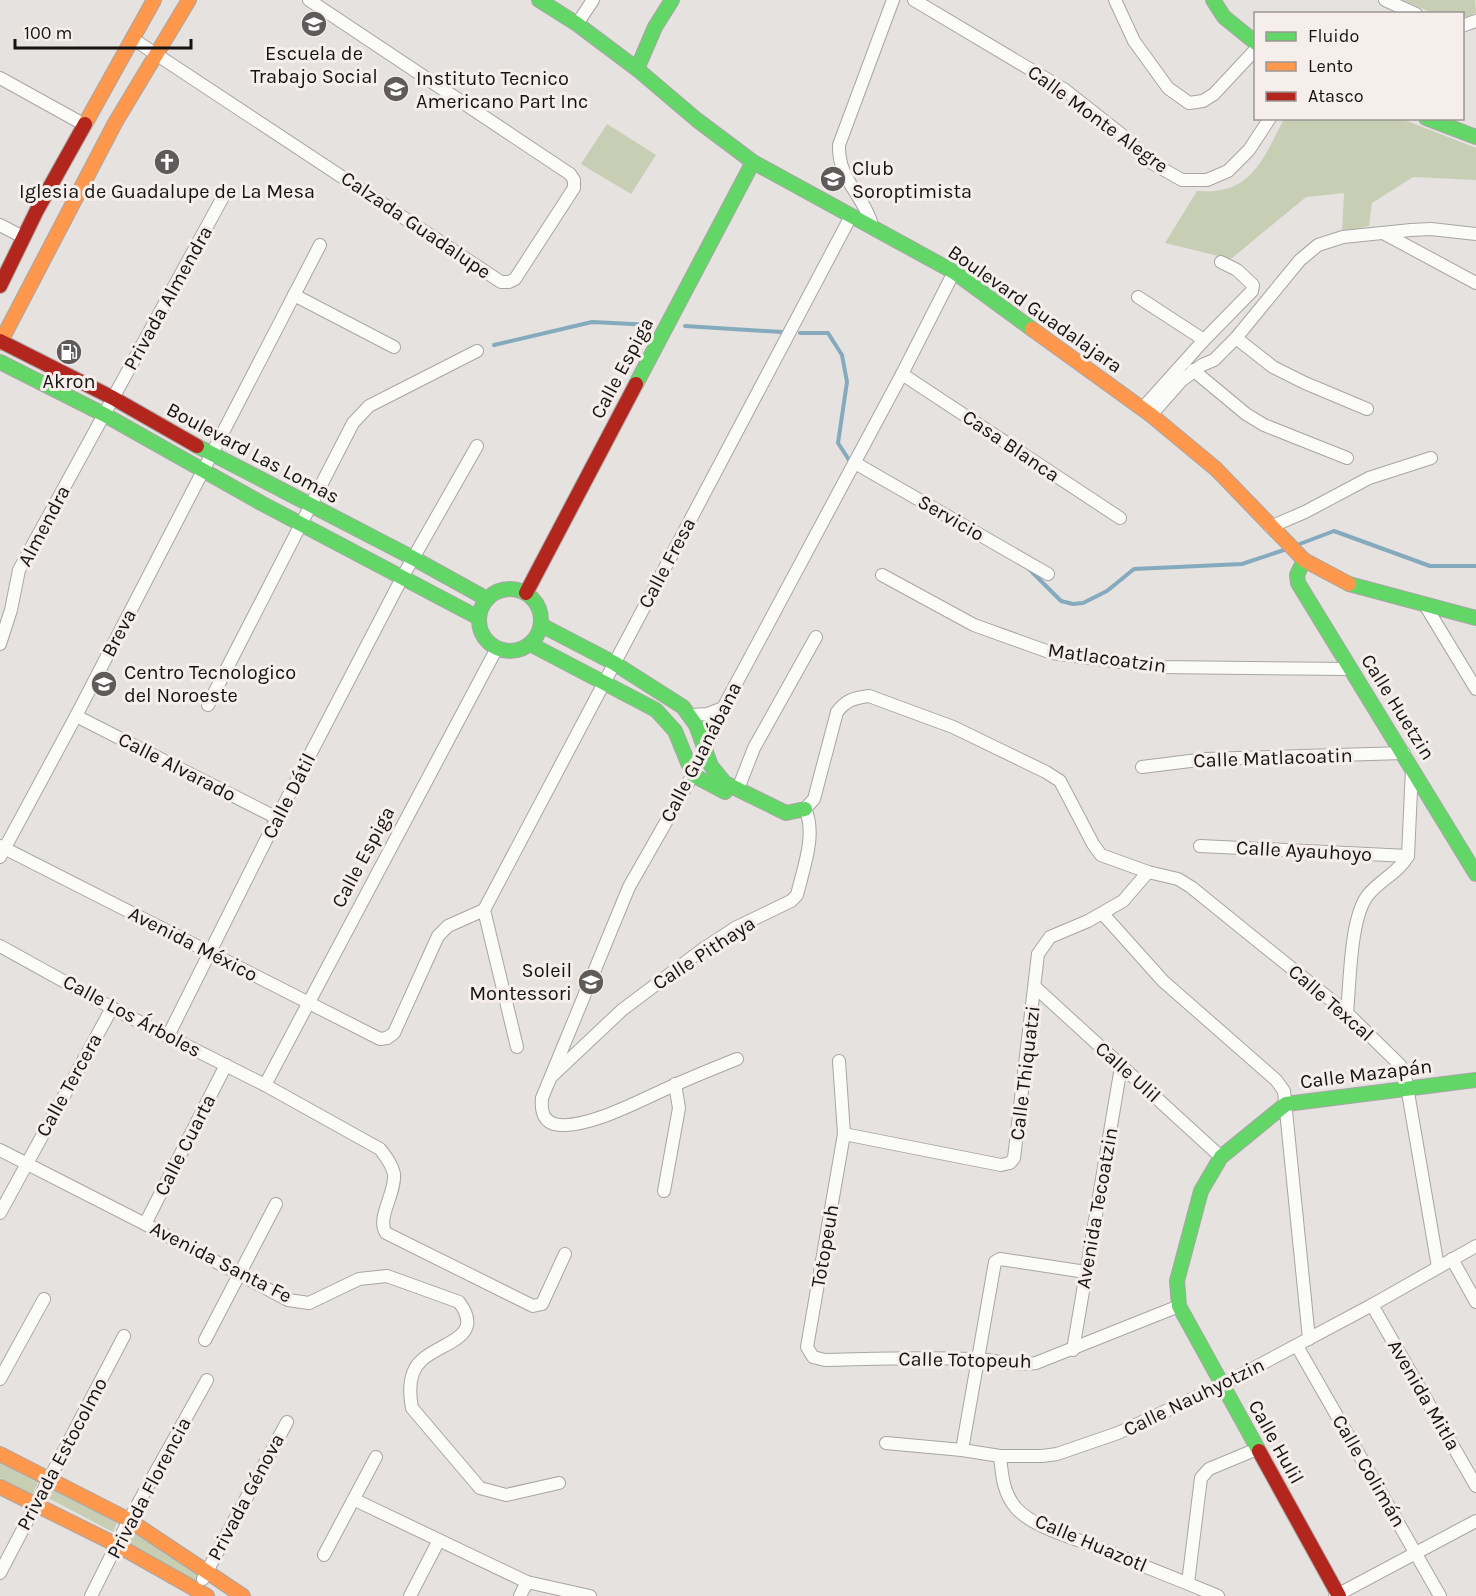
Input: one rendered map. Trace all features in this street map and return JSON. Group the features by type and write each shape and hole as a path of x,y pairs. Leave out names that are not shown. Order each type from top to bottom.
{"main road":[{"path":"0,286 23,237 154,0"},
{"path":"0,342 110,133 189,0"},
{"name":"Boulevard Guadalajara","path":"539,0 577,24 637,69 697,120 753,162 954,272 1147,412 1216,469 1300,557 1351,585 1476,618"},
{"path":"637,69 655,27 672,0"},
{"path":"1213,0 1224,17 1254,41"},
{"path":"1432,120 1475,135"},
{"name":"Calle Espiga","path":"526,592 753,162"},
{"name":"Boulevard Las Lomas","path":"0,342 112,398 212,455 413,558 487,599"},
{"name":"Boulevard Las Lomas","path":"0,362 105,415 261,503 479,618"},
{"name":"Calle Huetzin","path":"1300,557 1297,575 1299,583 1473,865 1476,874"},
{"path":"505,589 526,592 535,601 541,613 541,625 537,636 530,644 520,649 508,651 497,648 487,640 481,630 479,618 487,599 495,592 505,589"},
{"path":"541,625 614,663 683,707 691,715 699,730 717,776 786,813 805,810"},
{"path":"530,644 656,710 668,719 677,731 693,775 739,798 761,800"},
{"name":"Calle Mazapán","path":"1179,1306 1177,1281 1201,1191 1221,1157 1287,1104 1476,1080"},
{"name":"Calle Hulil","path":"1179,1306 1338,1596"},
{"path":"0,1454 129,1520 243,1596"},
{"path":"0,1487 117,1545 199,1594"}],"street":[{"name":"Calzada Guadalupe","path":"133,39 501,282 515,279 574,188 574,180 570,174 309,0"},
{"path":"577,24 593,0"},
{"path":"873,228 867,208 842,171 839,145 893,0"},
{"name":"Calle Monte Alegre","path":"914,0 1065,90 1122,135 1152,163 1182,180 1207,180 1228,171 1250,150 1269,120"},
{"path":"1115,0 1134,41 1168,88 1189,103 1203,102 1214,94 1254,51"},
{"path":"1385,0 1412,12"},
{"path":"0,78 85,125"},
{"name":"Privada Almendra","path":"105,415 112,398 223,197"},
{"name":"Calle Fresa","path":"484,910 851,216"},
{"path":"0,225 23,237"},
{"path":"1147,412 1193,370 1214,360 1236,338 1300,260 1318,245 1343,237 1431,229 1476,234"},
{"path":"1384,234 1476,283"},
{"name":"Breva","path":"2,851 76,716 320,245"},
{"path":"1147,412 1204,340 1252,291 1253,285 1237,270 1221,262"},
{"name":"Calle Guanábana","path":"737,1059 615,1112 583,1123 554,1124 545,1119 542,1110 542,1098 629,887 693,775 723,708 855,463 954,272"},
{"path":"294,295 394,347"},
{"path":"1138,297 1204,340"},
{"path":"1236,338 1273,367 1367,409"},
{"path":"208,705 353,423 369,406 477,351"},
{"path":"1193,370 1246,414 1264,425 1347,458"},
{"name":"Casa Blanca","path":"902,374 1120,518"},
{"name":"Almendra","path":"0,644 11,610 19,570 105,415"},
{"name":"Calle Dátil","path":"168,1036 277,818 403,576 477,446"},
{"path":"1275,531 1305,512 1369,478 1431,458"},
{"name":"Servicio","path":"855,463 1048,574"},
{"name":"Matlacoatzin","path":"882,575 974,625 1052,653 1159,667 1350,669"},
{"path":"1425,605 1476,689"},
{"path":"738,789 754,748 816,637"},
{"name":"Calle Espiga","path":"265,1085 497,648"},
{"name":"Calle Texcal","path":"805,810 814,799 837,712 843,704 855,698 869,696 953,727 1060,781 1097,851 1148,872 1178,879 1191,887 1347,1013 1400,1065 1405,1075 1438,1267"},
{"path":"691,715 706,714 723,708"},
{"name":"Calle Alvarado","path":"76,716 277,818"},
{"name":"Calle Matlacoatin","path":"1142,767 1206,759 1408,759"},
{"path":"1347,1013 1357,917 1366,897 1402,866 1408,856 1408,759"},
{"name":"Calle Pithaya","path":"552,1076 622,1010 688,960 735,928 791,901 796,895 809,840 810,825 805,810"},
{"name":"Calle Ayauhoyo","path":"1200,846 1408,856"},
{"name":"Avenida México","path":"2,851 380,1039 387,1038 394,1033 438,936 448,926 484,910"},
{"name":"Calle Thiquatzi","path":"844,1134 1001,1165 1010,1163 1014,1158 1038,954 1050,937 1103,914 1127,897 1148,872"},
{"path":"484,910 517,1047"},
{"path":"1103,914 1163,981 1276,1080 1284,1091 1309,1339"},
{"name":"Calle Los Árboles","path":"0,946 112,1008 265,1085 380,1149 388,1160 394,1175 394,1188 382,1221 386,1233 533,1306 542,1304 565,1254"},
{"name":"Calle Ulil","path":"1035,987 1221,1157"},
{"name":"Calle Tercera","path":"0,1213 112,1008"},
{"name":"Totopeuh","path":"813,1357 807,1347 844,1134 839,1061"},
{"name":"Calle Cuarta","path":"145,1224 226,1065"},
{"name":"Avenida Tecoatzin","path":"1073,1350 1121,1067"},
{"path":"664,1191 679,1108 675,1084"},
{"name":"Avenida Santa Fe","path":"0,1150 288,1300 309,1303 359,1279 387,1276 459,1302 465,1310 466,1329 460,1338 422,1360 413,1373 409,1391 412,1408 480,1488 506,1495 560,1483"},
{"path":"205,1340 276,1204"},
{"name":"Calle Nauhyotzin","path":"886,1443 1000,1456 1057,1454 1118,1433 1222,1385 1372,1305 1476,1246"},
{"path":"1452,1259 1476,1302"},
{"path":"962,1450 994,1262 997,1260 1086,1272"},
{"path":"0,1379 44,1299"},
{"name":"Avenida Mitla","path":"1372,1305 1476,1486"},
{"name":"Calle Totopeuh","path":"813,1357 825,1360 978,1359 1024,1364 1047,1360 1179,1306"},
{"name":"Privada Estocolmo","path":"0,1573 124,1336"},
{"name":"Calle Colimán","path":"1297,1346 1440,1596"},
{"name":"Privada Florencia","path":"91,1596 129,1520 207,1380"},
{"name":"Privada Génova","path":"199,1594 206,1573 287,1422"},
{"path":"1188,1583 1201,1478 1209,1469 1257,1449"},
{"name":"Calle Huazotl","path":"1000,1456 1006,1494 1017,1509 1029,1518 1055,1531 1218,1596"},
{"path":"324,1555 376,1457"},
{"path":"355,1500 527,1582 590,1596"},
{"path":"1338,1596 1476,1521"},
{"path":"410,1596 440,1540"},
{"path":"520,1596 527,1582"}],"green space":[{"path":"1402,0 1475,0 1476,13 1464,19 1464,12 1431,12"},
{"path":"1283,120 1405,120 1476,148 1476,180 1413,177 1372,203 1369,226 1342,232 1344,193 1306,197 1231,259 1165,243 1197,191 1215,191 1243,181 1253,172"},
{"path":"607,124 656,155 631,194 581,164"},
{"path":"0,1463 38,1483 32,1495 0,1478"},
{"path":"52,1489 117,1523 113,1532 48,1498"},
{"path":"133,1528 199,1575 195,1583 126,1542"}],"waterway":[{"path":"494,345 592,322 653,325"},
{"path":"685,326 782,332"},
{"path":"800,333 828,333 842,355 847,382 838,443 849,460"},
{"path":"1297,545 1334,531 1430,566 1476,566"},
{"path":"1028,568 1061,601 1073,604 1083,603 1107,591 1134,569 1242,564 1287,549"}],"traffic: fast":[{"path":"539,0 577,24 637,69 697,120 753,162 954,272 1032,329"},
{"path":"637,69 655,27 672,0"},
{"path":"1213,0 1224,17 1254,41"},
{"path":"1431,120 1476,137"},
{"path":"636,384 753,162"},
{"path":"0,362 105,415 261,503 479,618"},
{"path":"197,446 487,599"},
{"path":"1304,560 1297,575 1298,583 1476,874"},
{"path":"1349,584 1476,618"},
{"path":"510,589 527,594 532,598 536,603 541,620 536,637 532,642 527,646 510,651 493,646 488,642 484,637 479,620 484,603 488,598 493,594 510,589"},
{"path":"541,625 614,663 683,707 696,725 711,766 725,783 786,813 805,809"},
{"path":"530,644 656,710 675,731 693,775 725,792"},
{"path":"1259,1451 1179,1306 1177,1281 1201,1191 1221,1157 1286,1104 1476,1080"}],"traffic: slow":[{"path":"85,124 154,0"},
{"path":"0,343 115,123 189,0"},
{"path":"1032,329 1151,415 1216,469 1304,560 1349,584"},
{"path":"0,1454 129,1520 243,1596"},
{"path":"0,1487 117,1545 207,1596"}],"traffic: jam":[{"path":"0,286 37,210 85,124"},
{"path":"0,341 113,398 197,446"},
{"path":"526,593 636,384"},
{"path":"1259,1451 1339,1596"}],"place":[{"name":"Escuela de Trabajo Social","path":"314,24"},
{"name":"Instituto Tecnico Americano Part Inc","path":"396,89"},
{"name":"Iglesia de Guadalupe de La Mesa","path":"167,162"},
{"name":"Club Soroptimista","path":"833,179"},
{"name":"Akron","path":"69,352"},
{"name":"Centro Tecnologico del Noroeste","path":"104,684"},
{"name":"Soleil Montessori","path":"591,982"}]}
